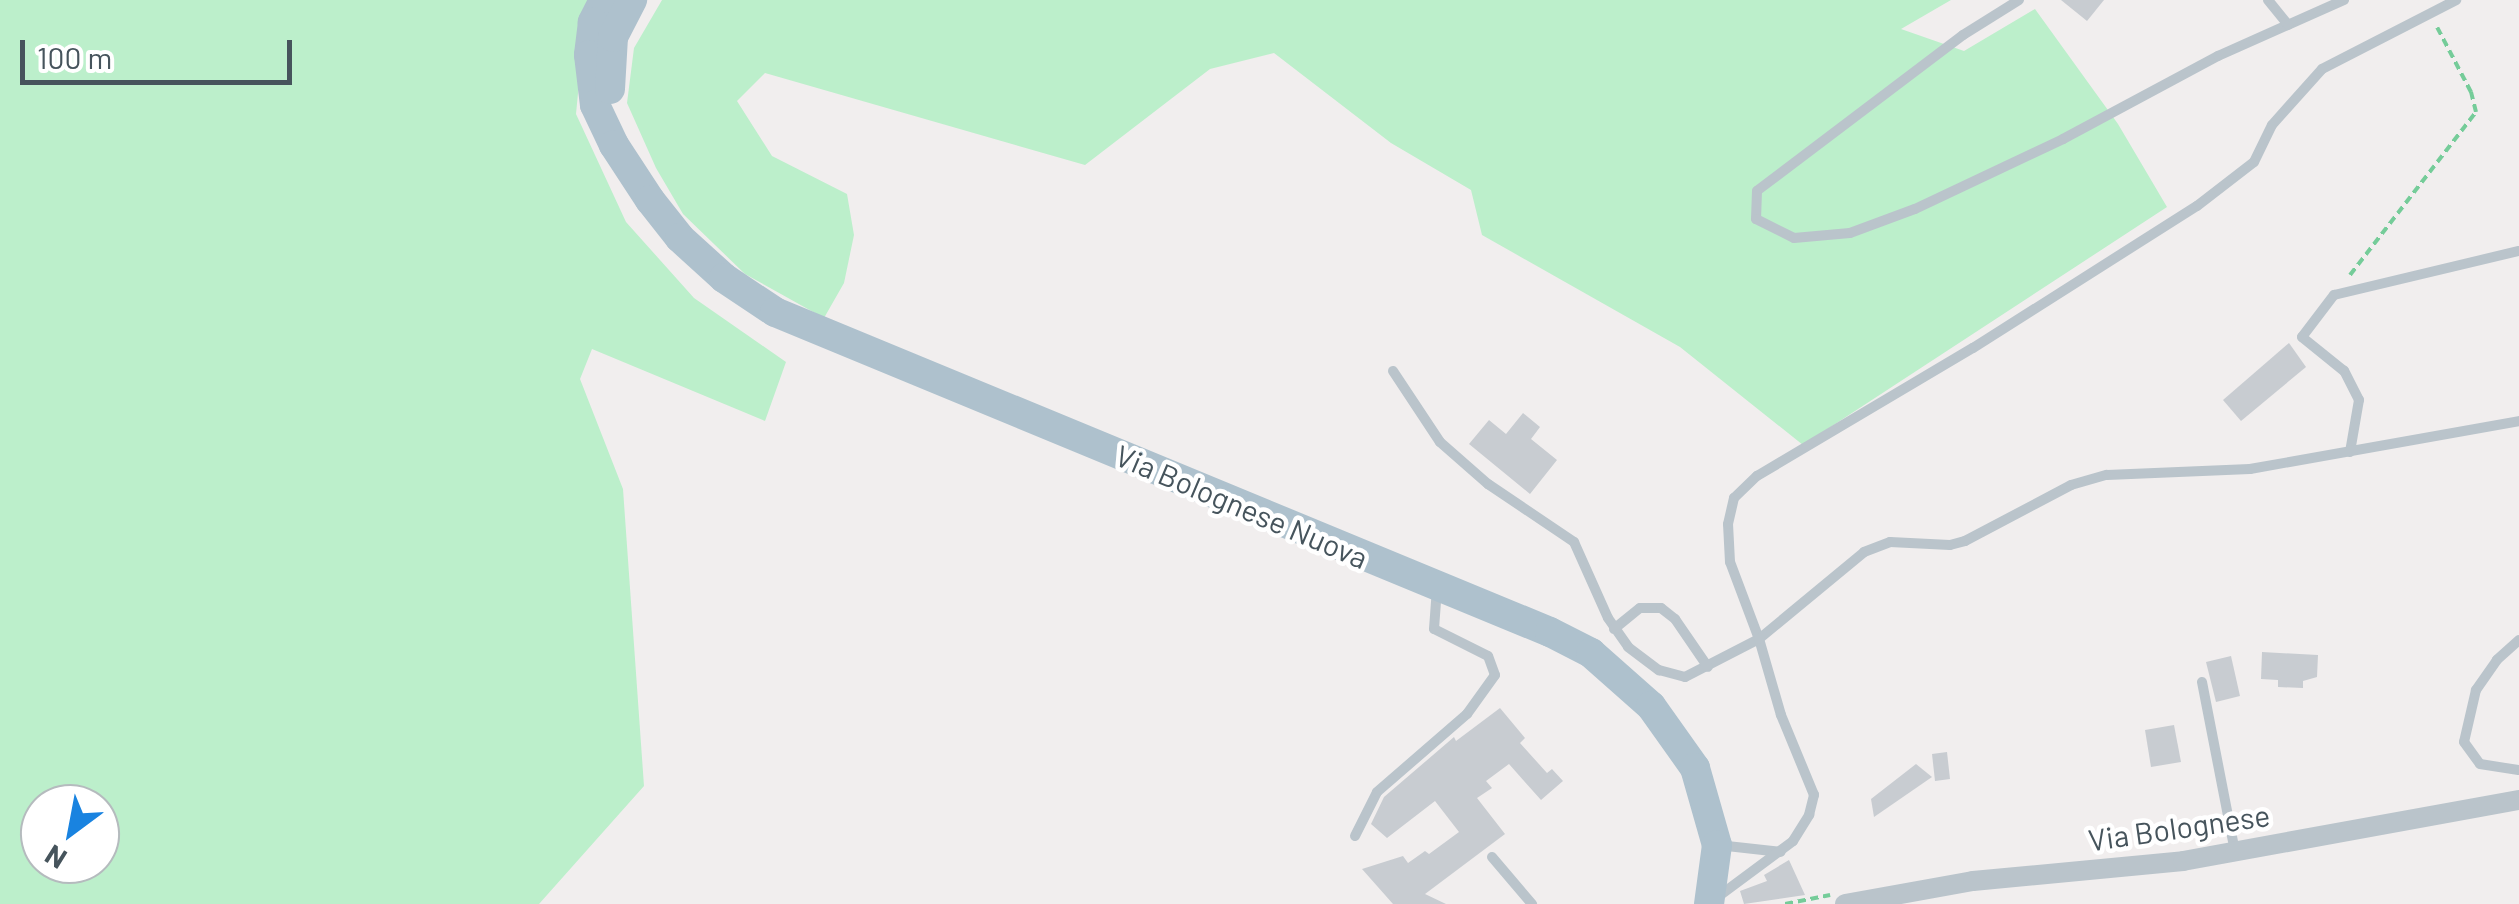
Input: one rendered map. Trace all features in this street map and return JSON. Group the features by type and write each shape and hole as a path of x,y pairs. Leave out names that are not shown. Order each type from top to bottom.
{"main road":[{"name":"Via Bolognese Nuova","path":"604,0 593,22 589,55 594,104 614,145 650,200 680,238 724,278 775,312 1550,632 1591,653 1651,706 1694,768 1717,844 1709,903"},
{"name":"Via Bolognese Nuova","path":"632,0 608,61 610,94 650,200"}],"street":[{"name":"Via Bolognese","path":"1846,904 1973,882 2184,861 2519,800"}],"lane":[{"path":"2019,0 1963,35 1757,192 1756,219 1794,238 1850,234 1916,209 2063,139 2218,56 2344,0"},
{"path":"2268,0 2288,25"},
{"path":"1709,903 1782,852 1809,814 1814,795 1781,715 1759,638 1730,562 1728,524 1734,498 1757,476 1973,348 2197,206 2254,162 2272,125 2322,70 2456,0"},
{"path":"2350,452 2359,400 2344,372 2302,337 2334,296 2519,251"},
{"path":"1393,371 1440,442 1488,484 1574,542 1614,629 1628,647 1659,670 1685,677 1759,638 1864,552 1890,542 1950,545 1965,541 2085,480 2107,474 2250,468 2519,421"},
{"path":"1355,836 1378,792 1467,714 1495,676 1488,656 1434,629 1438,587"},
{"path":"1614,629 1645,606 1661,608 1675,619 1708,667"},
{"path":"2519,640 2497,660 2476,690 2464,742 2480,764 2519,770"},
{"path":"2202,682 2235,852"},
{"path":"1717,844 1782,852"},
{"path":"1492,856 1532,904"}],"path":[{"path":"2334,296 2476,112 2472,92 2430,13"}],"green space":[{"path":"0,0 595,0 585,21 576,114 626,222 694,298 786,362 765,421 592,349 580,379 623,489 644,786 539,904 0,904"},
{"path":"662,0 1951,0 1901,29 1964,51 2035,9 2118,124 2167,207 1803,445 1680,347 1482,235 1471,190 1391,143 1274,53 1210,69 1085,165 765,73 737,101 772,156 847,194 854,235 844,283 824,318 745,274 683,214 656,168 627,103 634,48"}],"building":[{"path":"2061,0 2104,0 2087,21"},
{"path":"2289,343 2306,367 2241,421 2223,400"},
{"path":"1523,413 1540,427 1531,439 1557,460 1530,494 1469,444 1489,420 1506,434"},
{"path":"2262,652 2318,655 2317,677 2303,681 2303,688 2278,687 2278,680 2261,679"},
{"path":"2231,656 2240,696 2216,702 2206,662"},
{"path":"1500,708 1525,738 1520,743 1547,773 1552,769 1563,781 1541,800 1509,764 1486,781 1492,788 1477,798 1505,834 1425,894 1446,904 1393,904 1362,869 1403,856 1408,863 1425,851 1429,854 1459,832 1435,801 1387,838 1371,824 1384,797 1454,737 1456,741"},
{"path":"2174,725 2181,762 2151,767 2145,730"},
{"path":"1947,752 1950,779 1935,781 1932,754"},
{"path":"1916,764 1932,777 1874,817 1871,799"},
{"path":"1789,860 1805,895 1744,904 1740,891 1767,881 1764,875"}]}
